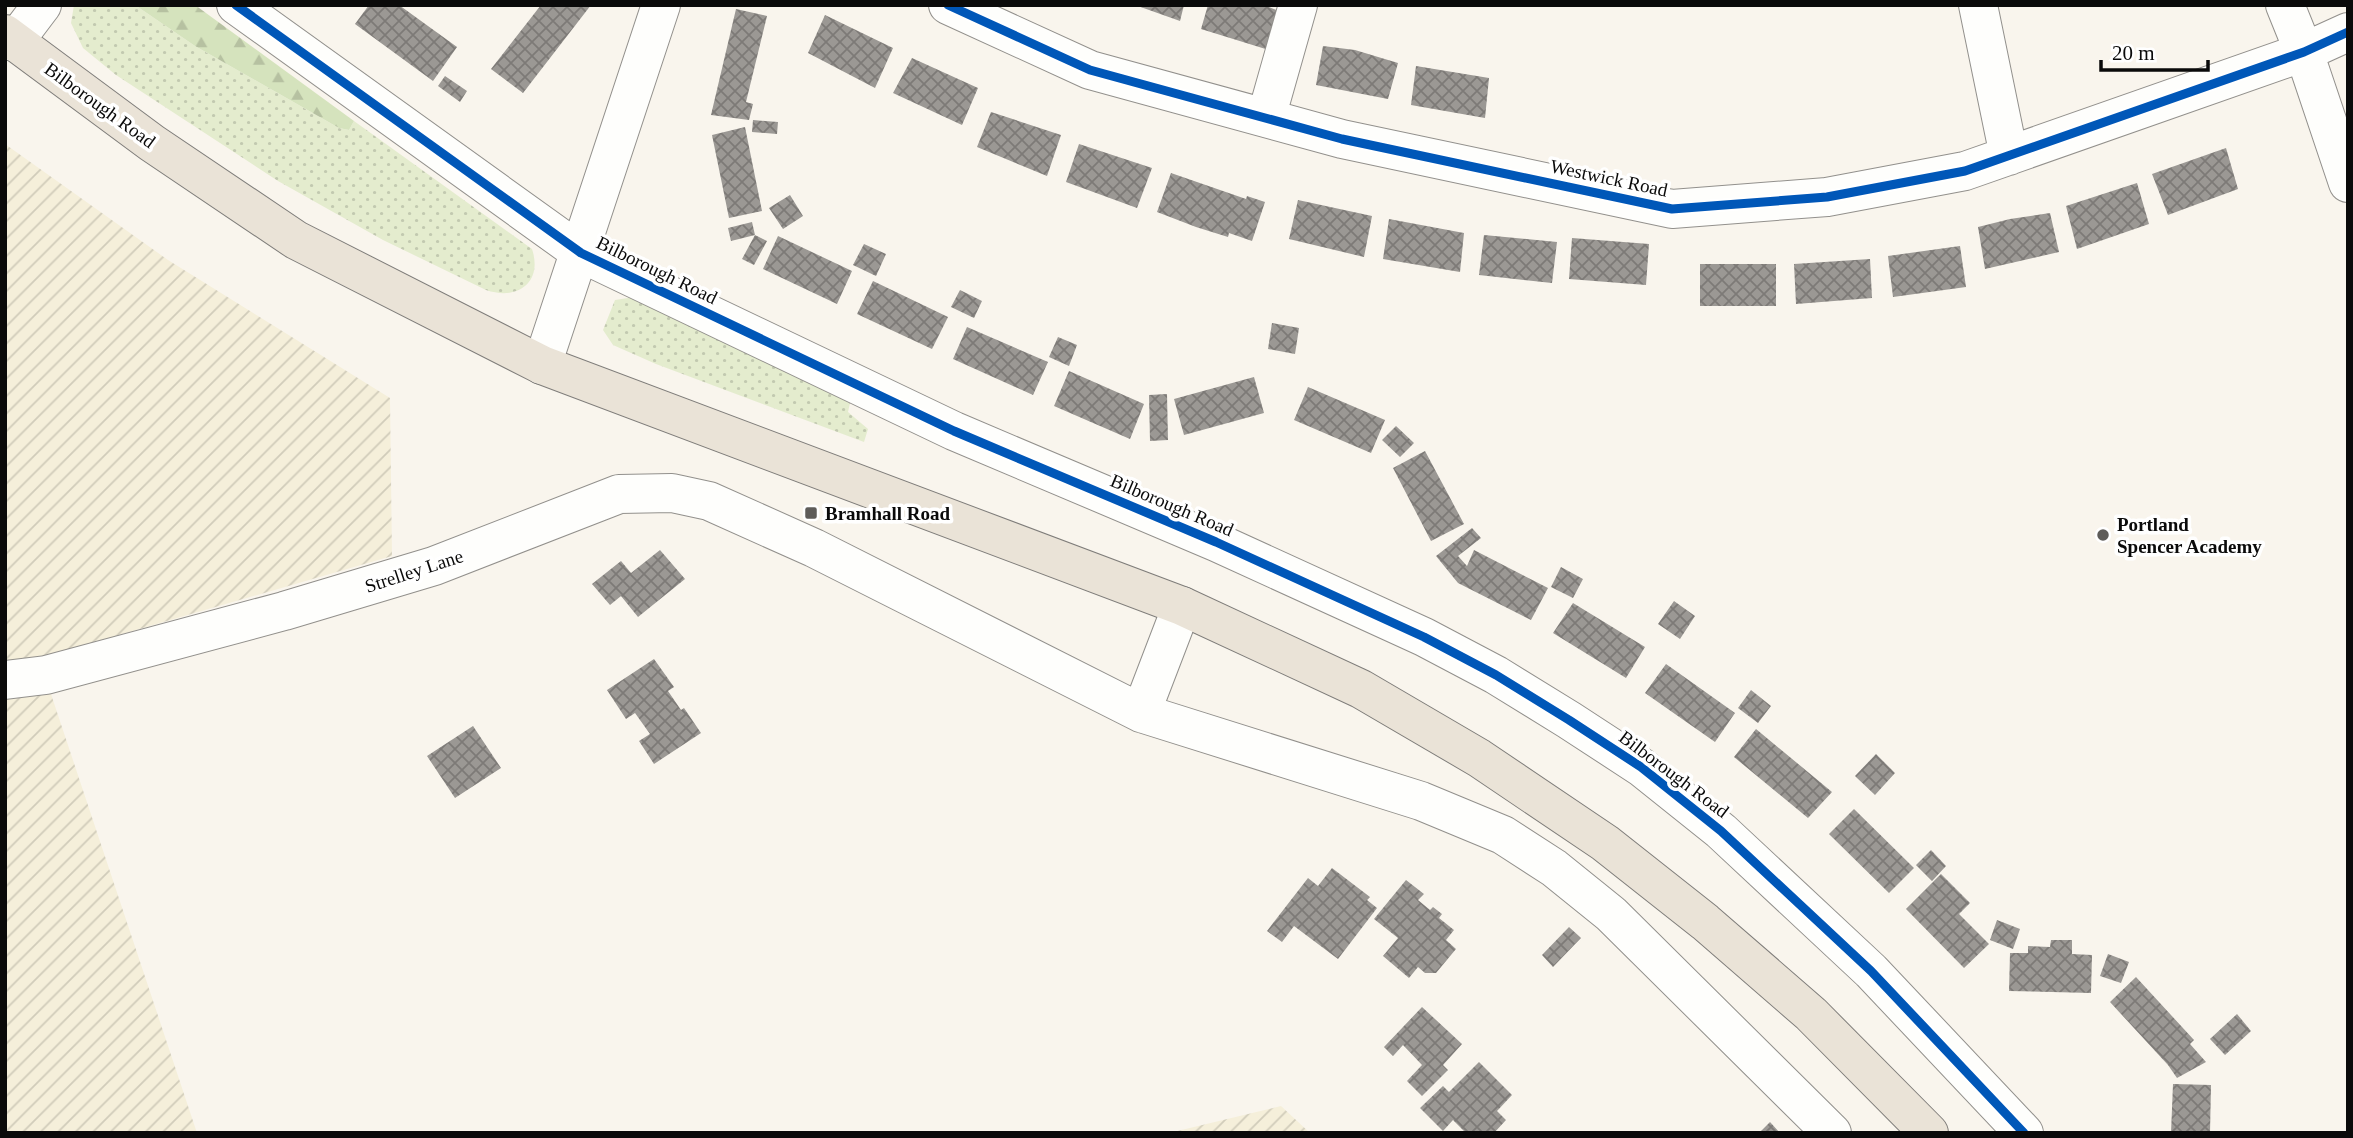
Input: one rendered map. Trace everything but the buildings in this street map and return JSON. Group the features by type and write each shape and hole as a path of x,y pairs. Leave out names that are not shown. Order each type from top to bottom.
{"main road":[{"name":"Bilborough Road","path":"10,38 152,143 296,240 542,365 1182,606 1361,689 1479,758 1605,843 1704,922 1811,1014 1929,1133"}],"street":[{"name":"Bilborough Road","path":"10,38 42,5"},
{"name":"Bilborough Road","path":"236,5 580,253 954,431 1304,582 1424,637 1496,675 1641,767 1721,831 1871,971 2024,1133"},
{"path":"542,365 661,5"},
{"name":"Westwick Road","path":"948,5 1090,70 1342,139 1672,209 1827,197 1965,171 2304,52 2348,32"},
{"path":"1266,118 1298,5"},
{"path":"1978,5 2009,156"},
{"path":"2285,5 2304,52 2348,183"},
{"name":"Strelley Lane","path":"5,680 46,675 284,611 435,566 619,494 672,493 709,501 814,548 1141,713"},
{"path":"1182,606 1141,713 1421,801 1503,835 1554,868 1611,914 1832,1133"}],"shaded area":[{"path":"5,144 168,260 390,398 392,556 39,658 197,1133 5,1133"},
{"path":"1281,1106 1310,1133 1169,1133"}],"green space":[{"path":"74,5 135,5 195,46 339,128 349,130 354,121 532,249 534,271 531,279 518,291 498,293 486,290 383,240 278,181 116,75 83,48 71,23"},
{"path":"135,5 195,5 354,121 349,130 339,128 195,46"},
{"path":"634,297 850,403 848,412 868,429 864,442 656,364 613,345 603,330 615,300"}],"cycle path":[{"path":"236,5 581,253 954,431 1216,542 1424,637 1496,675 1569,720 1641,767 1721,831 1871,971 2024,1133"},
{"path":"948,5 1090,70 1342,139 1672,209 1827,197 1965,171 2304,52 2348,32"}],"place":[{"name":"Bramhall Road","path":"811,513"},
{"name":"Portland Spencer Academy","path":"2103,535"}]}
